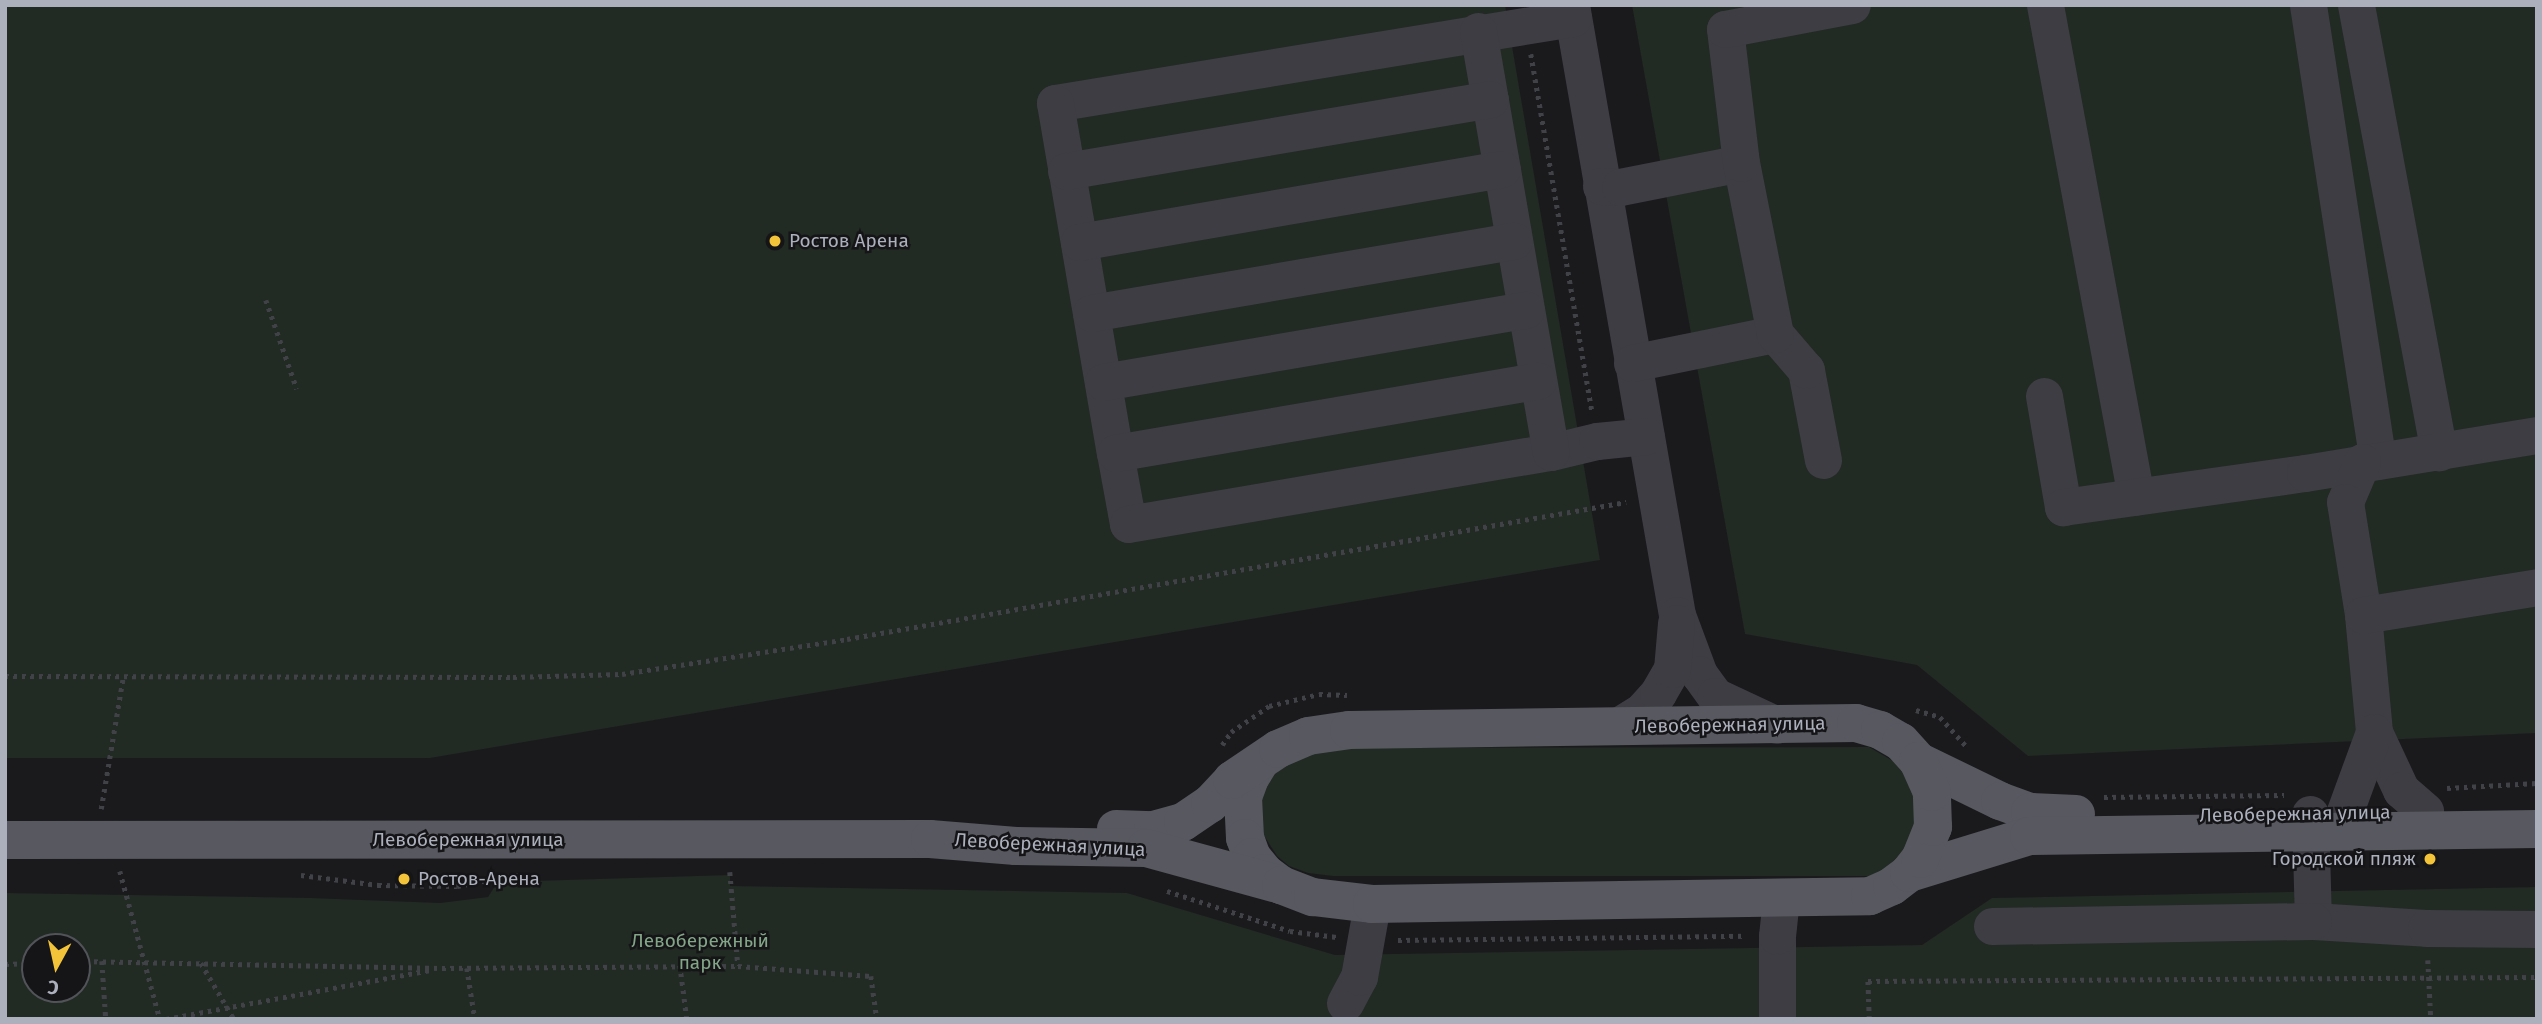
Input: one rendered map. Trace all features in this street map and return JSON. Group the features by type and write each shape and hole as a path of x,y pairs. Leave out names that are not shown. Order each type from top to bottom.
{"main road":[{"name":"Левобережная улица","path":"930,839 1014,831 1153,830 1183,822 1210,804 1232,780 1278,749 1308,736 1349,730 1856,723 1891,736 1918,761 2029,812 2135,816 2313,814 2537,829"},
{"path":"1261,761 1250,778 1243,797 1243,828 1252,857 1265,873 1281,885"},
{"path":"1909,873 1920,859 1933,827 1932,792 1918,761"},
{"name":"Левобережная улица","path":"5,840 930,839 1016,846 1146,848 1281,885 1370,923 1779,918 1870,896 1892,886 1909,873 2029,836 2313,814 2413,800 2537,808"}],"street":[{"path":"1823,460 1807,370 1775,334 1741,163 1725,29 1852,5"},
{"path":"2045,5 2136,497"},
{"path":"2308,5 2370,462 2344,502 2363,615 2375,732 2413,800"},
{"path":"2356,5 2439,452"},
{"path":"1646,436 1597,441 1551,452 1128,524 1055,103 1526,25 1572,11 1601,186 1646,436 1677,615 1699,674 1715,696 1777,725"},
{"path":"1478,31 1551,452"},
{"path":"1066,171 1490,99"},
{"path":"1601,186 1620,187 1741,163"},
{"path":"1079,242 1502,169"},
{"path":"1091,313 1514,241"},
{"path":"1103,382 1526,310"},
{"path":"1632,363 1775,334"},
{"path":"1115,453 1538,381"},
{"path":"2044,396 2063,507 2305,473 2537,435"},
{"path":"2305,473 2344,502"},
{"path":"2363,615 2537,587"},
{"path":"1618,726 1650,702 1672,669 1677,615"},
{"path":"2313,921 2313,814 2375,732"},
{"path":"1777,1019 1779,918"},
{"path":"1992,926 2313,921 2426,928 2537,929"},
{"path":"1345,1003 1360,976 1370,923"}],"path":[{"path":"1526,25 1597,441"},
{"path":"266,300 297,389"},
{"path":"5,676 513,677 622,674 847,639 1631,502 1624,489"},
{"path":"123,677 111,840 160,1019"},
{"path":"1217,752 1231,732 1269,706 1319,694 1360,695"},
{"path":"1909,708 1940,717 1975,755"},
{"path":"2413,800 2537,783"},
{"path":"2096,798 2313,814"},
{"path":"88,806 134,875"},
{"path":"717,871 744,872"},
{"path":"730,871 738,966"},
{"path":"289,874 378,885 457,886 521,874"},
{"path":"1156,886 1290,931 1370,923 1779,918"},
{"path":"2426,928 2431,1019"},
{"path":"91,961 442,968 738,966 871,976 877,1019"},
{"path":"102,961 106,1019"},
{"path":"201,963 234,1019"},
{"path":"680,965 687,1019"},
{"path":"166,1019 442,968"},
{"path":"467,968 475,1019"},
{"path":"1869,1019 1868,981 2537,977"}],"green space":[{"name":"Ростов Арена","path":"5,5 1505,5 1600,560 430,758 5,758"},
{"path":"1632,5 2537,5 2537,733 2028,756 1917,665 1745,634"},
{"path":"1869,747 1900,765 1914,781 1920,835 1882,876 1333,876 1308,873 1289,866 1277,856 1263,834 1257,795 1298,748"},
{"name":"Левобережный парк","path":"730,875 730,886 1127,893 1335,955 1922,945 1992,898 2537,887 2537,1019 5,1019 5,893 440,903 488,897 495,886 503,882"}],"place":[{"name":"Ростов Арена","path":"775,241"},
{"name":"Городской пляж","path":"2430,859"},
{"name":"Ростов-Арена","path":"404,879"}]}
